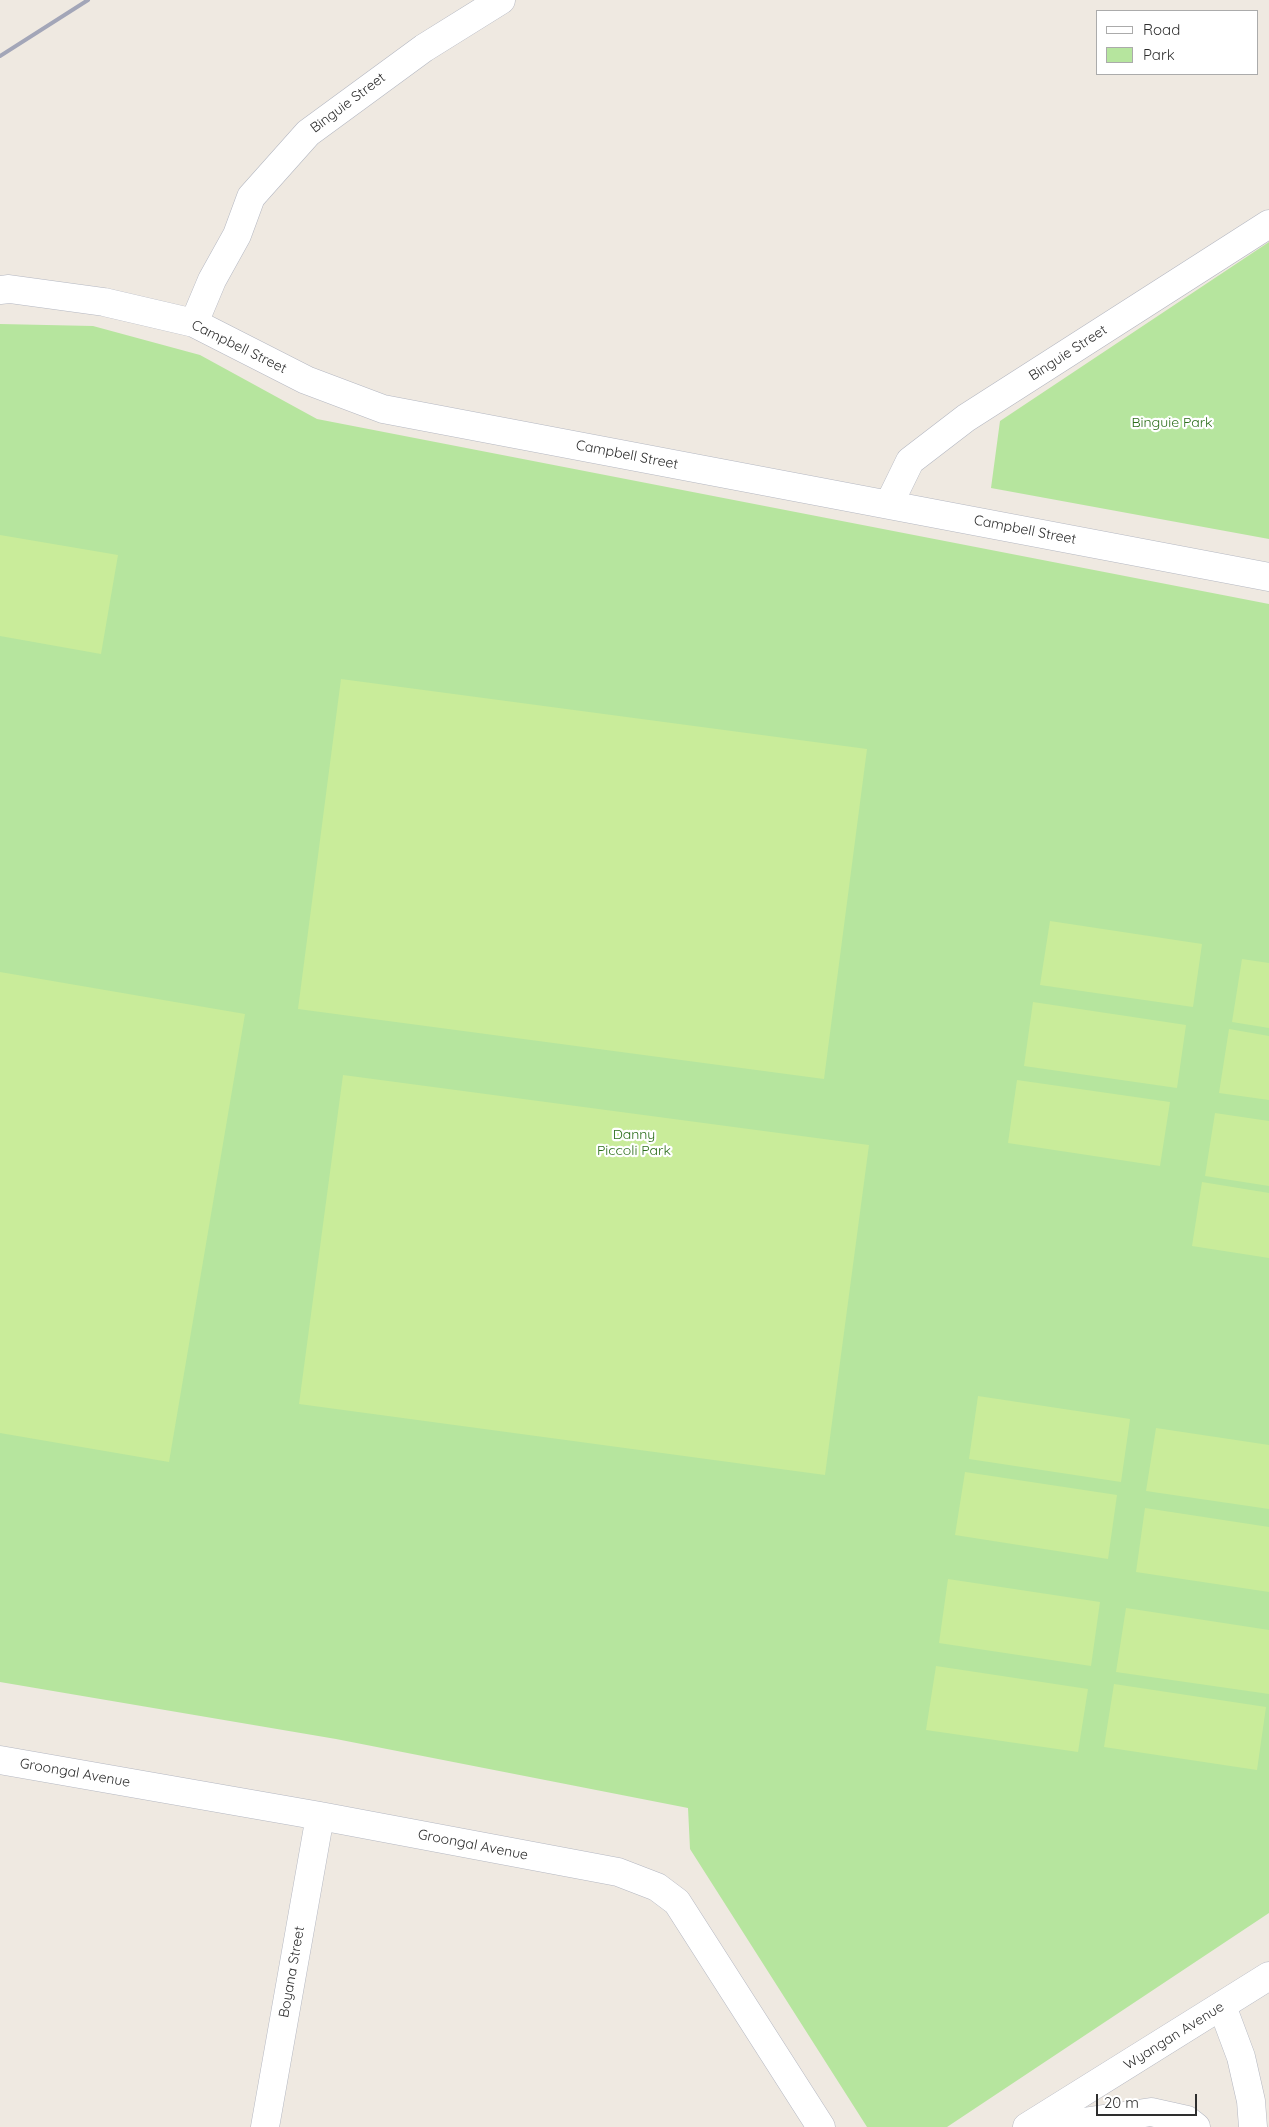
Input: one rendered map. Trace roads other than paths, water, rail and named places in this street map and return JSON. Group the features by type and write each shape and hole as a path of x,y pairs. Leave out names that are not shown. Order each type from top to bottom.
{"street":[{"name":"Binguie Street","path":"194,323 212,280 236,235 251,197 308,133 424,48 501,0"},
{"name":"Binguie Street","path":"889,504 910,461 966,418 1269,224"},
{"name":"Campbell Street","path":"0,290 9,289 104,302 194,323 306,380 383,409 1269,577"},
{"name":"Groongal Avenue","path":"0,1760 320,1816 618,1872 657,1887 677,1902 820,2127"},
{"name":"Boyana Street","path":"265,2127 320,1816"},
{"name":"Wyangan Avenue","path":"1027,2127 1269,1976"},
{"path":"1222,2006 1241,2057 1251,2100 1253,2127"},
{"path":"1049,2127 1151,2112 1187,2120 1196,2127"}],"railway":[{"path":"0,56 88,0"}],"park label":[{"name":"Binguie Park","path":"1172,423"},
{"name":"Danny Piccoli Park","path":"634,1144"}]}
